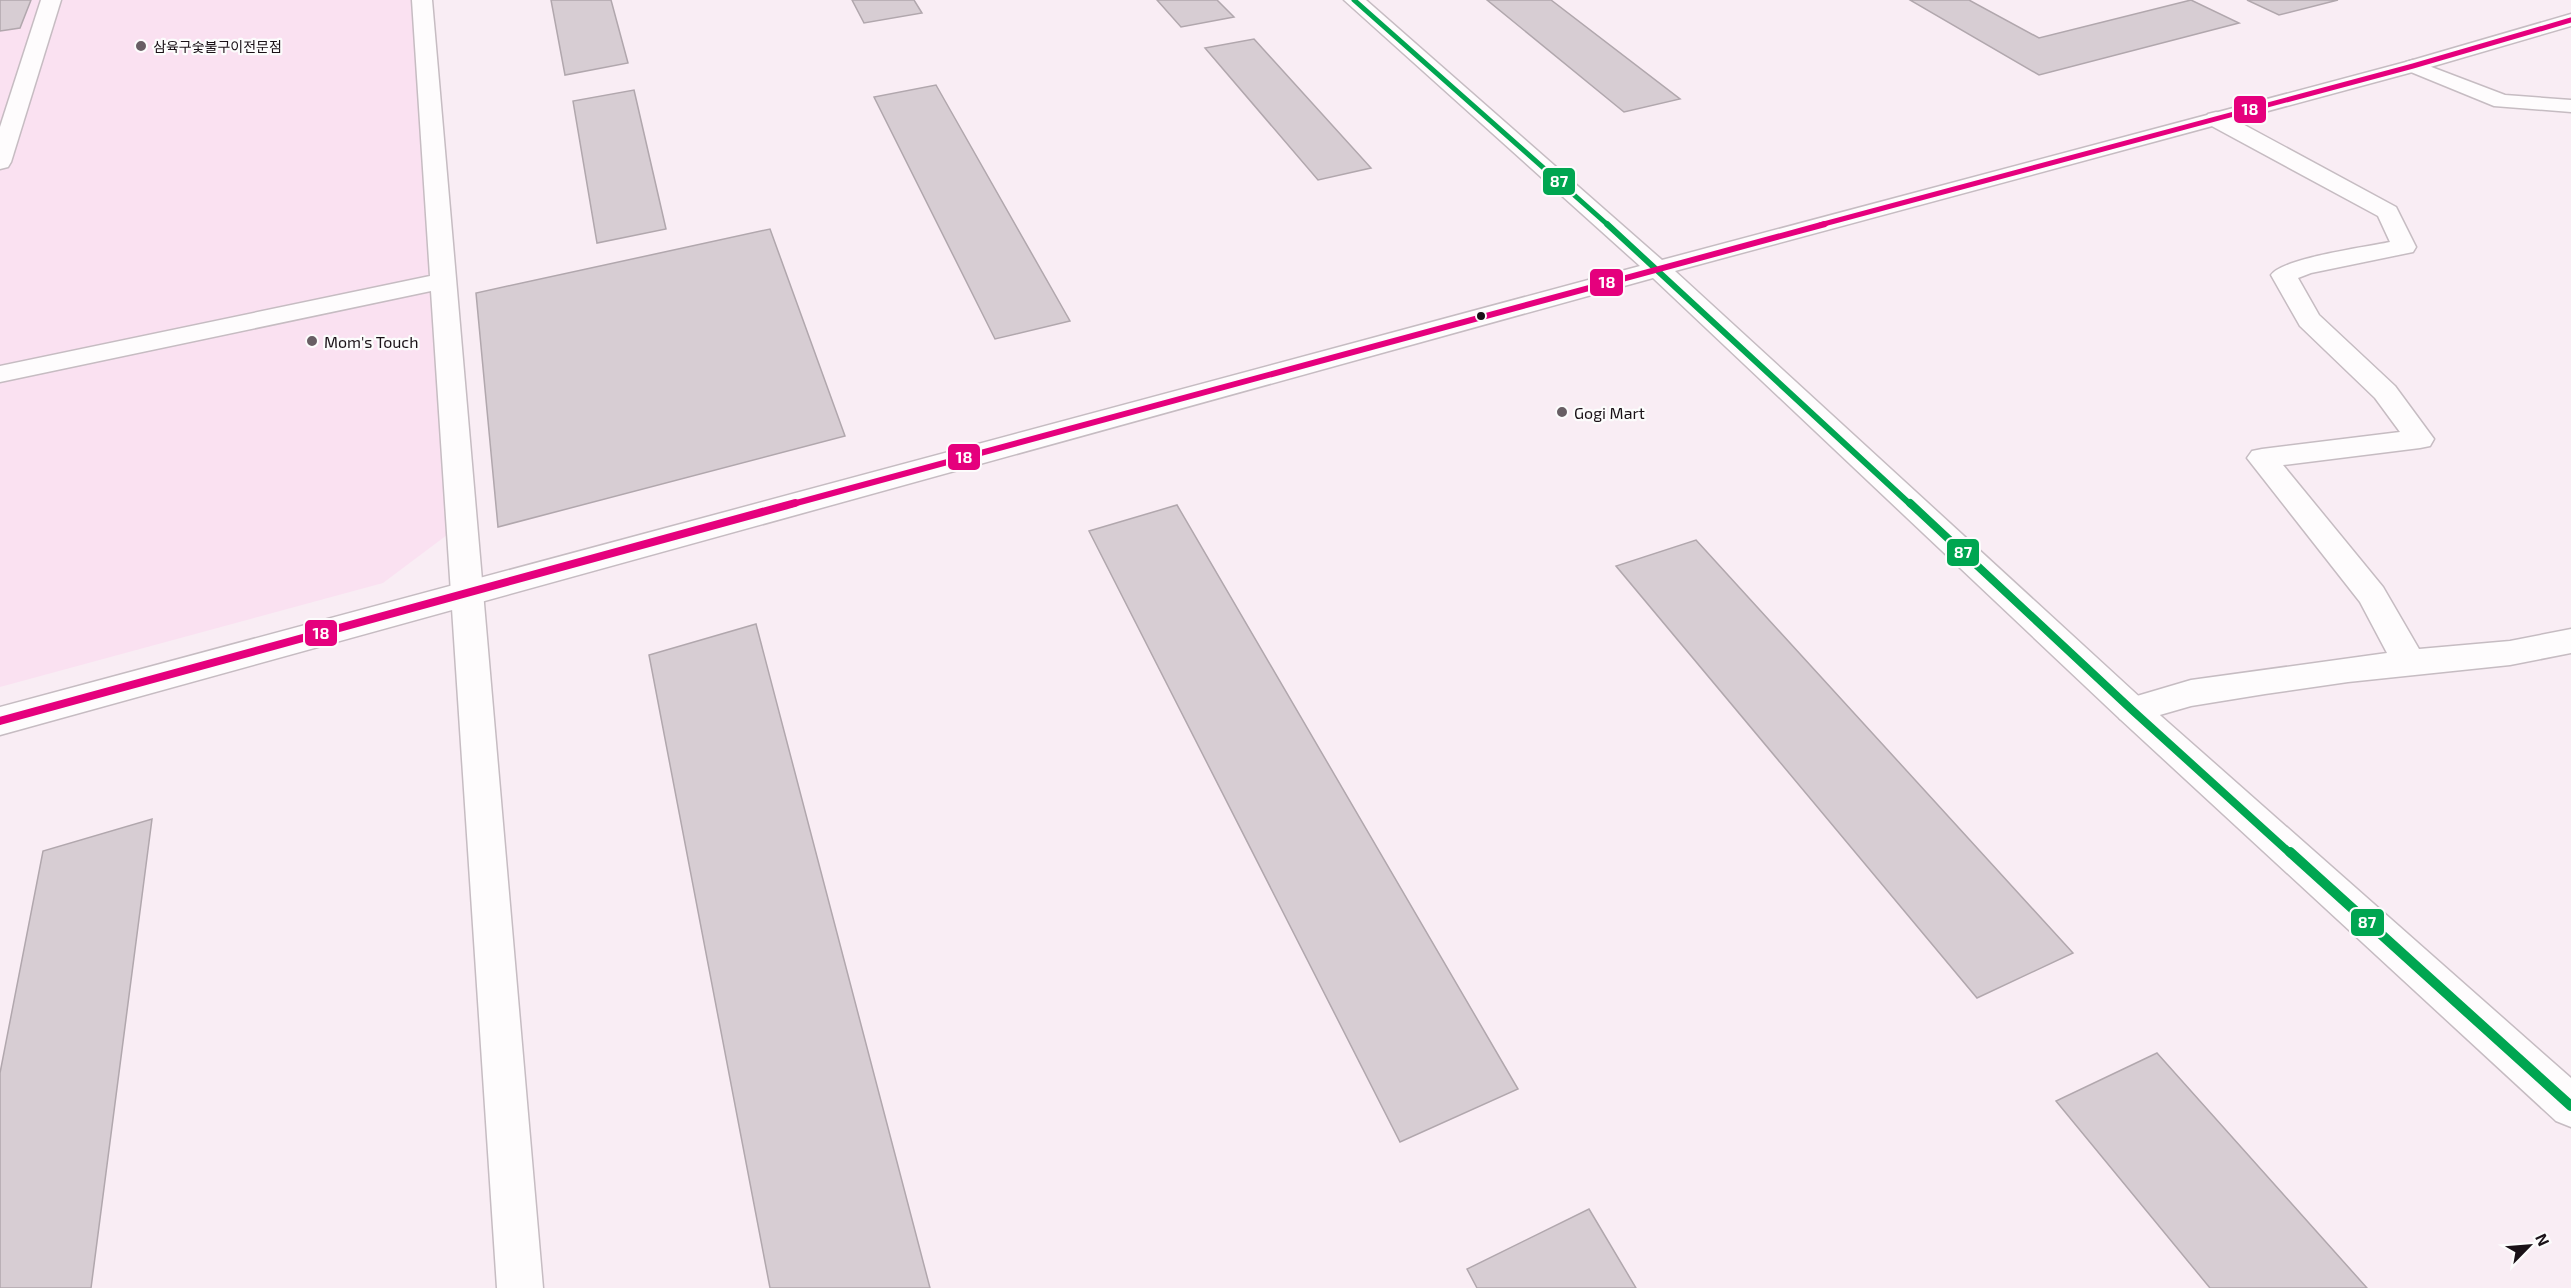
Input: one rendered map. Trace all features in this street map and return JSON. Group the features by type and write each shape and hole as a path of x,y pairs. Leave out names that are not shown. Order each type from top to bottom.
{"street":[{"path":"0,162 51,0"},
{"path":"422,0 520,1288"},
{"path":"1354,0 1658,269 2132,710 2571,1106"},
{"path":"0,721 468,592 2413,66 2571,20"},
{"path":"2413,66 2502,101 2571,106"},
{"path":"2216,119 2388,212 2404,247 2304,267 2284,275 2309,320 2385,392 2420,439 2262,458 2372,595 2410,664"},
{"path":"0,374 442,281"},
{"path":"2132,710 2191,693 2244,684 2348,669 2510,653 2571,641"}],"shaded area":[{"path":"0,0 422,0 447,535 383,583 0,687"}],"building":[{"path":"0,0 31,0 20,28 0,31"},
{"path":"551,0 611,0 628,63 565,75"},
{"path":"852,0 914,0 922,13 864,23"},
{"path":"1157,0 1217,0 1234,17 1181,27"},
{"path":"1487,0 1551,0 1680,99 1624,112"},
{"path":"1910,0 1969,0 2039,38 2191,0 2239,23 2039,75"},
{"path":"2247,0 2338,0 2279,15"},
{"path":"1254,39 1371,168 1318,180 1205,48"},
{"path":"936,85 1070,321 995,339 874,97"},
{"path":"634,90 666,229 597,243 573,101"},
{"path":"770,229 845,436 498,527 476,293"},
{"path":"1177,505 1518,1089 1400,1142 1089,531"},
{"path":"1696,540 2073,953 1977,998 1616,566"},
{"path":"756,624 930,1288 770,1288 649,655"},
{"path":"152,819 91,1288 0,1288 0,1073 43,851"},
{"path":"2157,1053 2367,1288 2210,1288 2056,1101"},
{"path":"1589,1209 1636,1288 1477,1288 1467,1269"}],"transit line":[{"name":"87","path":"1354,0 1658,269 2132,710 2571,1106"},
{"name":"18","path":"0,721 1391,340 2413,66 2571,20"}],"place":[{"name":"삼육구숯불구이전문점","path":"141,46"},
{"name":"Mom's Touch","path":"312,341"},
{"name":"Gogi Mart","path":"1562,412"}]}
